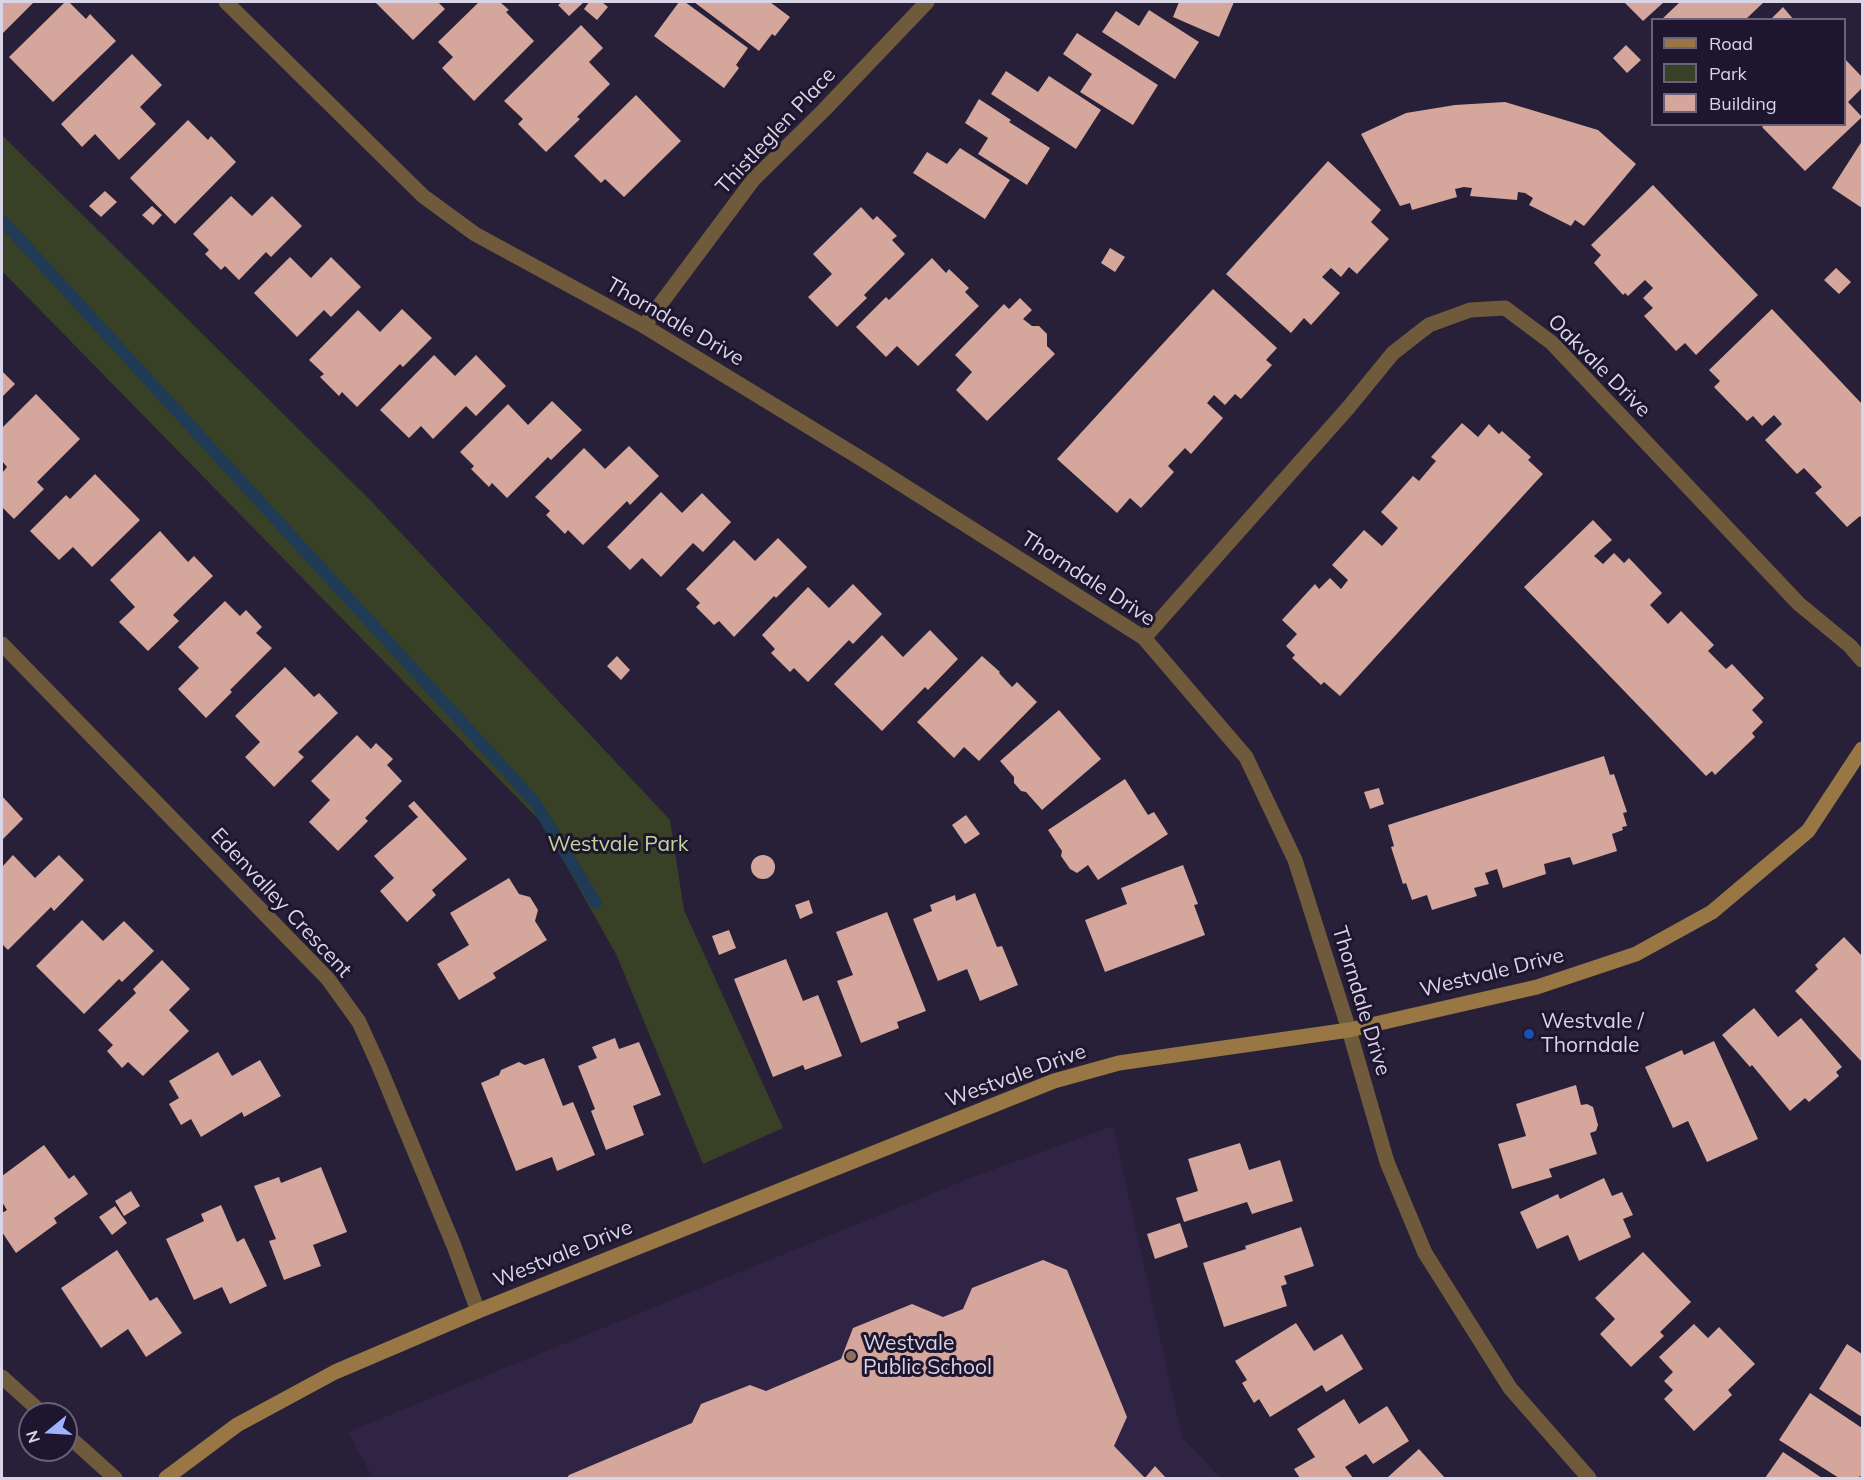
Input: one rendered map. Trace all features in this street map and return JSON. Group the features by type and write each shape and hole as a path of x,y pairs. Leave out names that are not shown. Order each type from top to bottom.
{"street":[{"name":"Thorndale Drive","path":"226,2 423,196 475,234 644,326 866,461 1144,638 1246,757 1295,860 1349,1030 1387,1162 1425,1253 1510,1388 1589,1479"},
{"name":"Thistleglen Place","path":"644,326 753,180 824,110 927,2"},
{"name":"Oakvale Drive","path":"1144,638 1348,408 1393,353 1428,325 1470,310 1505,309 1552,343 1799,604 1850,646 1863,660"},
{"name":"Edenvalley Crescent","path":"2,644 328,979 358,1022 379,1066 454,1246 478,1311"},
{"name":"Westvale Drive","path":"166,1479 237,1425 336,1372 478,1311 1054,1081 1119,1063 1349,1030 1537,987 1636,954 1712,912 1808,831 1863,749"},
{"path":"2,1377 30,1402"},
{"path":"78,1445 115,1479"}],"shaded area":[{"name":"Westvale Public School","path":"1113,1126 1182,1438 1221,1478 373,1478 348,1432 973,1177"}],"green space":[{"name":"Westvale Park","path":"2,135 371,501 670,820 684,910 783,1128 703,1164 617,956 543,824 2,271"}],"building":[{"path":"2,2 34,2 2,34"},
{"path":"65,2 69,2 86,19 90,14 116,41 53,102 9,57"},
{"path":"375,2 438,2 445,9 413,40"},
{"path":"479,2 500,2 509,10 506,12 534,41 474,101 442,68 453,57 438,42"},
{"path":"562,2 584,2 569,16 558,5"},
{"path":"589,2 602,2 608,7 597,20 584,9"},
{"path":"679,2 685,2 748,48 736,65 739,68 724,88 654,36"},
{"path":"694,2 770,2 790,17 775,36 772,34 759,51"},
{"path":"1179,2 1234,2 1219,37 1173,17"},
{"path":"1624,2 1664,2 1643,21"},
{"path":"1680,2 1764,2 1747,18 1663,18"},
{"path":"1783,7 1792,18 1772,18"},
{"path":"1149,10 1199,42 1175,79 1102,32 1116,11 1139,26"},
{"path":"581,25 603,48 589,62 610,84 577,117 580,119 546,152 518,124 523,119 504,101"},
{"path":"1077,33 1158,85 1133,125 1080,92 1092,74 1063,54"},
{"path":"1626,45 1641,60 1627,73 1613,58"},
{"path":"132,54 162,85 140,107 156,124 119,160 95,134 82,147 61,124"},
{"path":"1846,60 1862,77 1862,88 1848,102 1862,117 1805,171 1762,127 1846,126"},
{"path":"1006,71 1038,92 1049,76 1101,110 1076,149 991,94"},
{"path":"636,95 681,141 624,197 605,179 601,183 574,156"},
{"path":"979,99 1011,120 1009,122 1050,148 1027,185 978,154 988,138 965,123"},
{"path":"1505,102 1598,130 1636,164 1584,226 1575,220 1571,226 1529,205 1533,198 1518,192 1517,200 1470,196 1472,188 1464,187 1455,189 1457,197 1412,210 1410,203 1400,206 1361,134 1406,113 1455,105"},
{"path":"188,120 208,140 211,136 236,162 175,224 130,178"},
{"path":"1862,141 1862,208 1832,188"},
{"path":"960,148 1010,180 985,219 913,173 927,152 947,164"},
{"path":"1328,161 1381,210 1371,222 1389,239 1357,274 1349,267 1341,277 1331,268 1322,277 1340,293 1311,325 1304,318 1291,333 1226,274"},
{"path":"1653,185 1758,295 1696,355 1685,343 1676,351 1644,316 1653,308 1643,298 1653,288 1645,280 1628,296 1625,293 1623,295 1594,263 1601,255 1591,245"},
{"path":"105,191 117,202 101,217 89,206"},
{"path":"231,196 252,216 272,196 302,226 271,257 266,252 239,280 225,266 221,270 205,254 209,250 193,234"},
{"path":"152,206 162,215 153,225 142,215"},
{"path":"861,207 873,220 877,216 897,236 892,240 905,254 864,295 867,298 837,327 808,297 832,274 813,254"},
{"path":"1110,248 1125,257 1115,272 1101,263"},
{"path":"290,257 311,278 331,257 361,287 331,317 324,310 297,337 254,293"},
{"path":"932,258 946,273 949,269 969,288 965,292 979,306 918,366 897,346 886,357 856,327 886,297 889,300"},
{"path":"1836,268 1851,282 1839,294 1824,280"},
{"path":"1213,289 1277,348 1266,360 1272,365 1241,399 1235,394 1225,405 1214,395 1207,403 1223,418 1191,454 1185,448 1168,466 1174,472 1141,508 1130,498 1117,513 1057,459"},
{"path":"1020,298 1032,310 1023,319 1032,326 1039,326 1047,334 1047,346 1055,354 987,421 956,390 972,372 955,355 1004,304 1009,309"},
{"path":"402,309 432,338 403,367 400,364 357,407 342,392 339,396 320,377 324,374 309,360 358,310 380,332"},
{"path":"1772,309 1862,404 1862,518 1860,516 1847,527 1815,493 1822,487 1804,468 1797,474 1765,440 1782,424 1774,415 1762,426 1753,416 1747,421 1714,387 1720,381 1709,370"},
{"path":"434,355 455,376 476,355 506,386 476,416 466,406 433,439 421,426 409,438 380,410"},
{"path":"2,371 15,384 2,397"},
{"path":"36,394 80,439 37,482 44,489 14,519 2,507 2,473 7,467 2,461 2,428"},
{"path":"552,401 582,430 551,460 548,457 507,498 492,483 489,487 471,469 474,466 460,452 508,404 528,425"},
{"path":"1462,423 1478,437 1489,424 1499,434 1502,431 1531,457 1528,460 1543,474 1340,696 1324,682 1321,685 1292,658 1295,655 1286,646 1297,634 1282,620 1315,584 1319,589 1330,578 1341,589 1348,580 1332,565 1364,530 1382,546 1398,528 1381,512 1413,476 1419,481 1436,461 1431,457"},
{"path":"629,446 659,476 630,505 627,501 583,545 568,530 565,534 546,515 550,511 535,497 584,448 605,469"},
{"path":"95,474 140,520 92,567 73,547 59,560 30,531 66,495 70,499"},
{"path":"661,492 682,513 702,493 731,522 703,552 693,543 661,577 642,558 630,570 607,547"},
{"path":"1593,520 1612,540 1594,556 1603,564 1614,553 1624,563 1629,558 1662,593 1650,605 1668,624 1681,611 1714,645 1708,651 1726,669 1732,664 1764,698 1752,710 1763,722 1752,733 1755,737 1715,775 1712,771 1706,776 1524,587"},
{"path":"160,531 188,562 194,556 213,576 173,615 179,621 148,651 119,622 135,607 110,580"},
{"path":"778,538 807,567 776,598 774,596 734,637 719,621 714,625 696,607 700,603 686,589 734,540 755,561"},
{"path":"853,584 882,614 853,644 849,640 808,682 794,668 790,672 771,653 775,649 762,635 808,587 829,608"},
{"path":"225,601 240,616 246,610 262,627 256,633 272,648 206,718 178,689 199,668 178,647"},
{"path":"930,630 958,659 928,690 925,687 882,731 834,684 882,635 903,657"},
{"path":"617,656 630,670 621,680 607,666"},
{"path":"982,656 1000,672 1012,687 1017,682 1037,702 979,761 964,747 954,758 917,722"},
{"path":"285,667 314,697 319,693 338,713 298,752 304,757 274,787 245,757 260,742 235,716"},
{"path":"1059,710 1101,759 1042,810 1026,792 1021,791 1014,783 1014,777 1000,761"},
{"path":"357,735 371,749 376,743 393,759 387,765 402,781 365,818 368,821 338,851 309,822 330,800 311,781"},
{"path":"1604,756 1610,775 1614,774 1627,812 1623,813 1627,826 1612,834 1617,851 1573,865 1570,857 1544,864 1546,874 1503,888 1497,869 1485,873 1489,884 1474,888 1477,896 1432,910 1427,895 1412,900 1406,883 1403,884 1391,847 1394,846 1388,825"},
{"path":"1125,779 1148,815 1154,812 1168,834 1098,880 1088,865 1077,873 1070,869 1061,856 1062,851 1048,830"},
{"path":"1379,788 1384,804 1370,809 1364,792"},
{"path":"2,796 23,819 2,840"},
{"path":"414,801 467,859 432,890 436,895 407,922 380,891 394,878 374,856 418,817 408,806"},
{"path":"966,815 980,834 965,844 952,825"},
{"path":"13,855 35,878 59,855 84,880 54,911 51,907 8,950 2,944 2,867"},
{"path":"763,855 772,858 775,867 772,876 763,879 754,876 751,867 754,858"},
{"path":"1183,865 1198,904 1194,905 1205,935 1105,972 1085,920 1127,904 1121,888"},
{"path":"509,878 519,894 530,897 538,910 535,921 547,940 493,973 496,978 459,1000 437,964 469,945 450,913"},
{"path":"975,893 997,947 1002,946 1018,985 980,1001 967,969 938,981 913,919 932,911 930,905 955,895 956,901"},
{"path":"809,900 813,913 800,919 795,905"},
{"path":"887,912 926,1011 897,1022 899,1028 861,1043 837,981 853,975 836,932"},
{"path":"82,920 103,941 124,921 154,951 122,982 119,979 84,1014 36,966"},
{"path":"729,930 736,948 719,955 712,936"},
{"path":"1844,937 1862,956 1862,1062 1795,991 1818,969 1815,965"},
{"path":"786,959 803,1001 818,995 842,1056 805,1070 803,1065 773,1077 734,979"},
{"path":"162,960 190,989 169,1010 189,1031 143,1076 128,1062 122,1068 107,1051 113,1045 98,1030 136,993 133,989"},
{"path":"1754,1008 1778,1037 1801,1018 1842,1067 1836,1072 1839,1076 1809,1102 1805,1098 1790,1111 1752,1065 1750,1067 1722,1035"},
{"path":"615,1038 619,1049 639,1042 661,1095 633,1106 644,1135 606,1150 591,1111 595,1109 578,1066 597,1058 592,1047"},
{"path":"1714,1041 1758,1139 1707,1162 1688,1121 1673,1128 1645,1067 1682,1050 1684,1055"},
{"path":"218,1052 232,1076 260,1060 281,1096 244,1117 242,1112 201,1137 191,1119 181,1125 169,1104 179,1098 169,1081"},
{"path":"544,1058 563,1106 573,1102 595,1155 557,1171 552,1157 516,1171 481,1083 519,1062 525,1065"},
{"path":"1576,1085 1581,1105 1587,1104 1593,1107 1598,1125 1596,1131 1590,1133 1597,1154 1549,1169 1552,1177 1512,1189 1498,1144 1526,1136 1516,1104"},
{"path":"1240,1143 1249,1170 1280,1160 1293,1201 1252,1214 1247,1202 1184,1222 1176,1198 1198,1191 1188,1159"},
{"path":"44,1145 69,1179 74,1175 88,1194 54,1218 57,1223 16,1253 2,1232 2,1213 7,1210 2,1202 2,1176"},
{"path":"321,1167 347,1232 313,1245 321,1266 284,1280 269,1241 276,1239 254,1186 279,1177 281,1183"},
{"path":"1604,1178 1612,1196 1622,1192 1633,1215 1623,1219 1631,1237 1579,1261 1568,1235 1537,1249 1520,1212 1558,1194 1560,1199"},
{"path":"131,1191 140,1206 124,1216 115,1201"},
{"path":"221,1205 237,1242 244,1238 267,1286 230,1304 222,1287 194,1300 166,1239 204,1221 201,1214"},
{"path":"115,1206 127,1223 112,1235 99,1217"},
{"path":"1180,1223 1188,1247 1155,1259 1147,1234"},
{"path":"1301,1227 1314,1266 1284,1276 1287,1284 1281,1286 1287,1306 1224,1327 1203,1263"},
{"path":"117,1250 150,1301 157,1297 182,1333 146,1357 128,1329 101,1348 61,1288"},
{"path":"1643,1252 1691,1302 1660,1332 1664,1336 1631,1367 1600,1334 1615,1319 1595,1298"},
{"path":"1043,1260 1067,1270 1127,1417 1114,1446 1145,1478 567,1478 569,1475 692,1423 701,1404 750,1385 766,1391 841,1359 853,1328 912,1304 943,1317 963,1309 972,1288"},
{"path":"1296,1323 1314,1351 1342,1334 1363,1369 1326,1392 1322,1385 1270,1417 1259,1399 1254,1403 1242,1383 1247,1380 1235,1361"},
{"path":"1694,1324 1708,1338 1719,1327 1755,1364 1728,1390 1732,1395 1694,1431 1664,1399 1673,1390 1664,1381 1673,1372 1659,1357"},
{"path":"1847,1344 1862,1354 1862,1417 1819,1389"},
{"path":"1810,1393 1862,1428 1862,1478 1860,1476 1858,1478 1839,1478 1779,1440"},
{"path":"1344,1399 1359,1424 1387,1406 1409,1441 1373,1464 1366,1454 1345,1467 1353,1478 1300,1478 1294,1469 1315,1457 1297,1429"},
{"path":"1419,1449 1445,1478 1388,1477"},
{"path":"1783,1452 1822,1478 1765,1478"},
{"path":"1155,1466 1166,1478 1145,1478"}],"waterway":[{"path":"2,220 534,801 596,903"}],"place":[{"name":"Westvale / Thorndale","path":"1529,1034"},
{"name":"Westvale Public School","path":"851,1356"}]}
